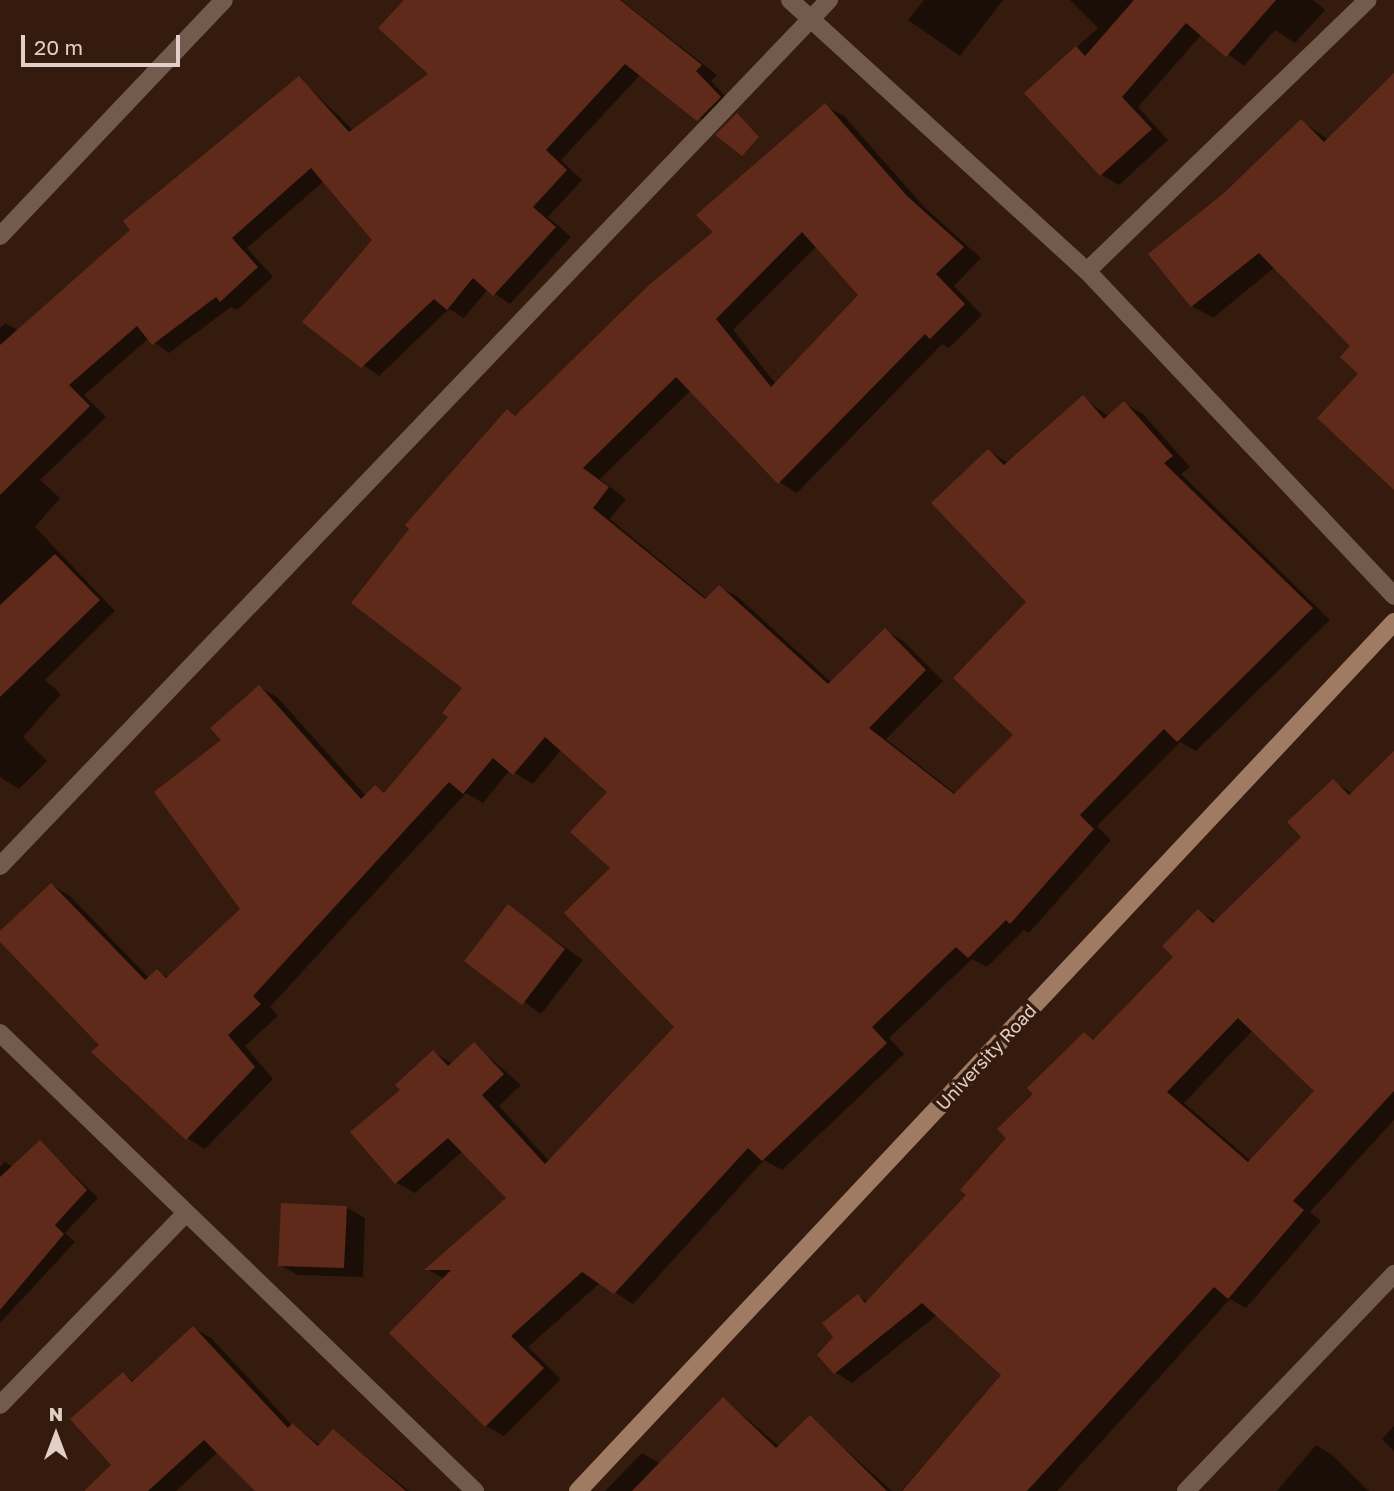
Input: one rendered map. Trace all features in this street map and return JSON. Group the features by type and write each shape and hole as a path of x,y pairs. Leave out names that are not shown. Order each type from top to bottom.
{"street":[{"path":"0,236 224,0"},
{"path":"790,0 1087,271 1394,596"},
{"path":"0,866 829,0"},
{"path":"1087,271 1368,0"},
{"name":"University Road","path":"579,1491 1394,622"},
{"path":"0,1033 475,1491"},
{"path":"0,1405 187,1213"},
{"path":"1186,1491 1394,1274"}],"building":[{"path":"404,0 620,0 702,65 696,71 721,97 697,121 625,64 546,150 567,170 533,207 556,227 493,296 473,278 447,310 434,299 361,368 302,322 372,240 311,168 232,238 258,267 220,302 216,297 152,345 137,326 69,385 90,406 0,495 0,345 130,230 123,221 299,76 349,132 428,74 378,28"},
{"path":"1134,0 1276,0 1226,57 1186,23 1122,97 1152,129 1100,176 1024,93 1076,46 1085,56"},
{"path":"1394,73 1394,490 1317,418 1358,374 1340,357 1350,346 1259,253 1191,307 1148,254 1224,193 1301,119 1324,142"},
{"path":"825,103 907,196 964,247 936,274 965,304 930,339 925,334 778,484 676,377 583,468 609,487 593,508 705,599 719,585 828,684 885,628 926,670 869,728 954,794 1013,735 953,678 1026,602 931,503 988,449 1004,465 1083,395 1104,419 1124,401 1173,456 1164,463 1313,608 1177,742 1164,729 1080,815 1094,829 1010,924 1006,920 968,958 956,947 872,1027 887,1043 762,1161 748,1148 614,1294 582,1272 511,1336 544,1368 485,1427 389,1333 451,1270 424,1270 506,1198 448,1138 395,1184 350,1132 400,1090 395,1085 433,1050 448,1066 474,1042 504,1074 482,1095 545,1164 674,1027 564,913 610,868 570,832 607,792 545,737 513,775 493,758 463,794 449,782 253,996 261,1004 228,1035 255,1067 186,1140 91,1052 99,1045 0,942 0,931 51,883 145,980 157,969 166,978 240,909 154,792 221,740 210,728 259,685 361,799 375,785 384,793 448,717 442,713 462,688 351,603 409,529 405,525 507,409 515,416 650,284 713,232 696,215","holes":["802,232 858,295 771,387 716,319"]},
{"path":"737,113 759,137 742,156 715,135"},
{"path":"55,554 100,600 0,697 0,605"},
{"path":"1394,751 1394,1091 1293,1201 1304,1210 1228,1299 1214,1287 1027,1491 902,1491 1001,1375 922,1303 834,1374 817,1355 833,1337 822,1323 858,1294 865,1303 966,1195 960,1190 1006,1138 997,1129 1033,1094 1027,1088 1084,1032 1093,1040 1173,957 1162,946 1198,909 1213,923 1301,837 1287,822 1333,779 1349,795","holes":["1238,1018 1314,1091 1248,1162 1167,1092"]},
{"path":"508,904 565,949 522,1005 464,961"},
{"path":"40,1140 87,1190 55,1225 64,1234 0,1310 0,1177"},
{"path":"281,1203 347,1206 344,1268 278,1266"},
{"path":"193,1326 288,1428 292,1423 318,1446 333,1429 406,1491 255,1491 204,1440 148,1491 84,1491 111,1465 70,1419 123,1372 132,1382"},
{"path":"723,1397 776,1448 810,1415 887,1491 632,1491"}]}
